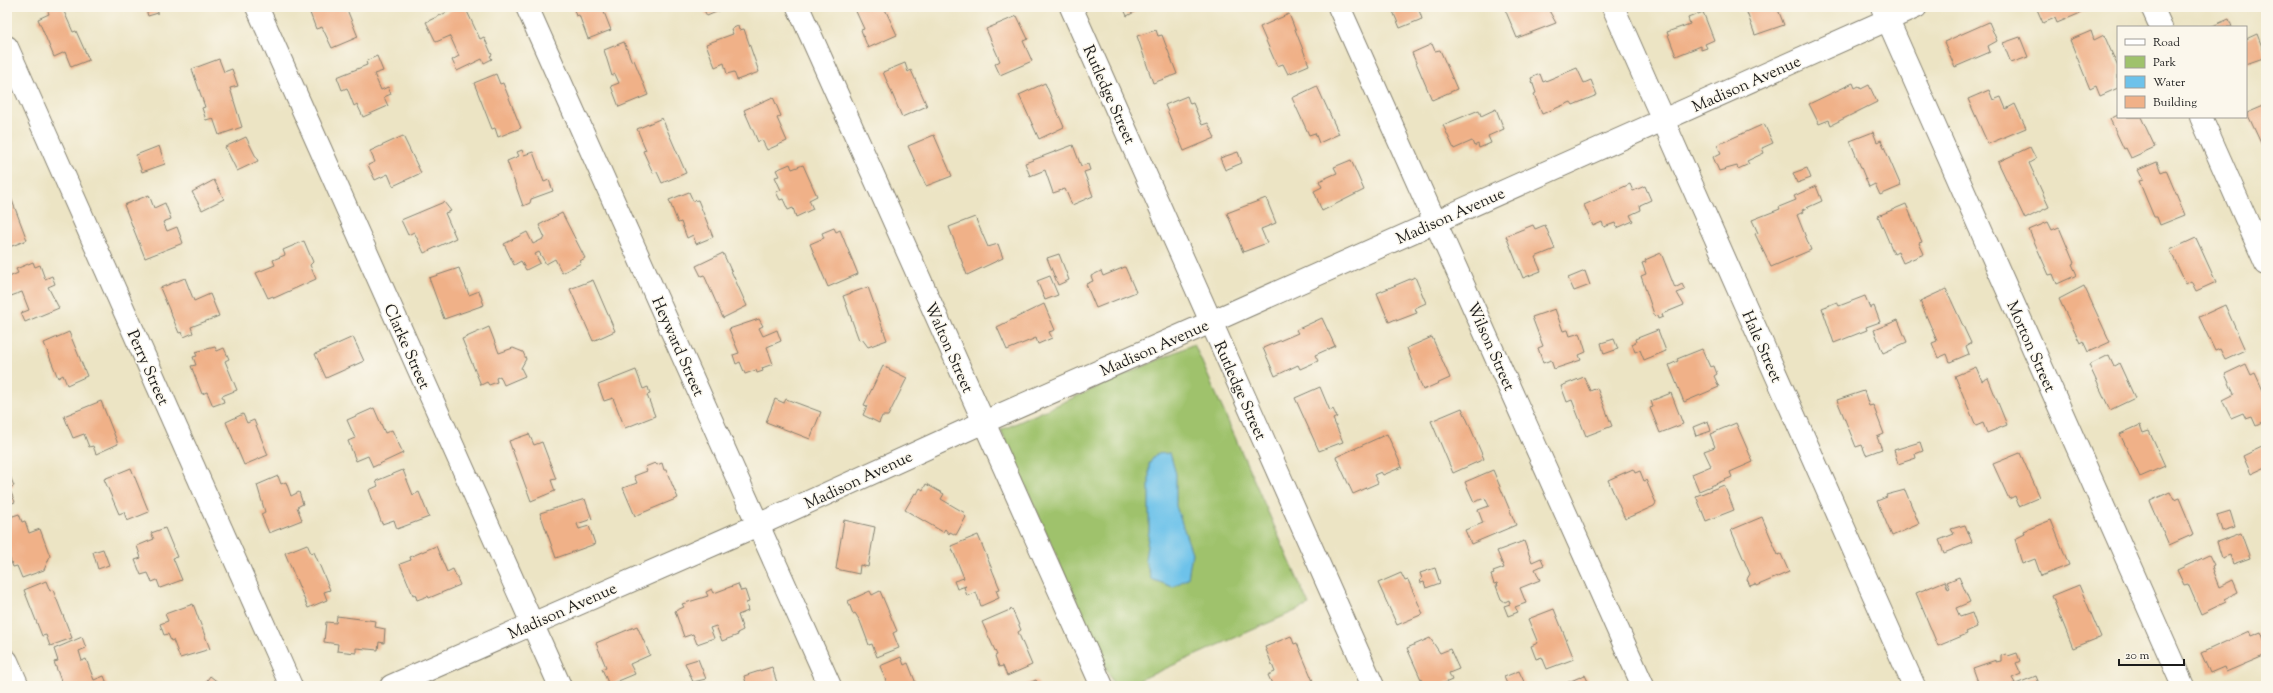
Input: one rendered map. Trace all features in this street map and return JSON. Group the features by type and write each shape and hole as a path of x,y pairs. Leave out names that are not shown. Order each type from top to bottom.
{"street":[{"name":"Clarke Street","path":"257,7 560,686"},
{"name":"Heyward Street","path":"527,7 830,686"},
{"name":"Walton Street","path":"798,7 1102,686"},
{"name":"Rutledge Street","path":"1071,7 1373,686"},
{"name":"Wilson Street","path":"1339,7 1642,686"},
{"name":"Hale Street","path":"1612,7 1914,686"},
{"name":"Madison Avenue","path":"391,686 531,623 758,525 984,422 1663,120 1885,14 1916,7"},
{"path":"2152,7 2161,26"},
{"name":"Morton Street","path":"1885,14 2183,686"},
{"name":"Perry Street","path":"7,47 291,686"},
{"path":"2201,118 2266,264"},
{"path":"7,661 18,686"}],"green space":[{"path":"1194,344 1309,605 1126,686 1114,686 1001,430"}],"water":[{"path":"1170,453 1176,474 1176,506 1192,553 1188,578 1173,587 1151,579 1145,559 1149,531 1149,464 1156,454"}],"building":[{"path":"52,7 62,7 73,32 76,31 89,60 71,67 65,52 54,57 38,19 49,14 47,9"},
{"path":"145,7 157,7 158,13 148,16"},
{"path":"325,7 346,7 358,37 332,48 322,27 316,29 310,13"},
{"path":"458,7 465,7 480,39 484,37 492,55 490,56 492,59 484,63 482,59 457,71 452,60 459,56 450,36 436,42 426,22"},
{"path":"573,7 602,7 611,30 588,39 579,15 576,16"},
{"path":"697,7 728,7 707,16 703,8 698,10"},
{"path":"854,7 884,7 897,35 868,48 861,30 864,29"},
{"path":"1123,7 1144,7 1127,16"},
{"path":"1386,7 1418,7 1422,19 1400,28 1392,9 1387,11"},
{"path":"1504,7 1547,7 1556,23 1517,38"},
{"path":"1745,7 1777,7 1784,25 1755,35"},
{"path":"2036,7 2089,7 2090,9 2057,23 2055,18 2043,23"},
{"path":"1703,12 1714,40 1705,44 1707,48 1701,50 1701,46 1676,56 1667,32 1690,24 1688,18"},
{"path":"1289,14 1309,65 1288,74 1283,64 1277,66 1260,27"},
{"path":"1017,16 1028,39 1023,41 1032,61 1000,75 995,64 1000,61 986,29"},
{"path":"2229,19 2232,26 2212,26"},
{"path":"1989,22 1997,41 1988,46 1990,52 1955,67 1944,42"},
{"path":"738,26 739,30 744,29 759,72 737,80 734,72 727,74 724,63 715,67 706,44 733,34 731,29"},
{"path":"1156,30 1158,36 1162,35 1177,74 1153,83 1137,36"},
{"path":"2091,31 2094,40 2104,35 2117,65 2117,88 2100,96 2096,86 2090,89 2070,40"},
{"path":"2257,34 2266,57 2247,64 2247,39"},
{"path":"2020,37 2028,57 2011,63 2003,43"},
{"path":"624,42 632,62 634,60 648,95 619,107 611,86 619,83 615,74 612,76 604,50"},
{"path":"1432,44 1435,51 1440,50 1457,89 1432,100 1412,53"},
{"path":"377,56 383,71 374,74 381,90 388,87 391,94 384,97 388,106 363,117 357,104 354,106 347,88 342,90 337,77 367,65 366,61"},
{"path":"219,59 224,72 232,69 238,86 230,88 242,127 219,135 213,118 206,120 202,108 205,107 192,69"},
{"path":"905,63 908,72 911,70 927,106 902,117 883,72"},
{"path":"1577,68 1584,83 1591,80 1597,95 1573,105 1571,102 1542,114 1534,94 1536,93 1531,78 1540,74 1543,82"},
{"path":"496,74 500,84 503,83 521,128 498,137 495,128 492,129 474,83"},
{"path":"1045,83 1064,127 1039,139 1019,95"},
{"path":"1853,83 1855,88 1859,86 1861,89 1869,85 1877,102 1831,125 1829,120 1819,124 1809,104"},
{"path":"1317,86 1339,134 1319,143 1315,133 1309,135 1292,98"},
{"path":"1989,90 1993,100 2001,97 2006,109 2015,104 2026,128 1988,144 1968,99"},
{"path":"1187,96 1190,104 1193,103 1202,125 1208,123 1215,138 1184,151 1165,105"},
{"path":"773,97 781,116 777,118 787,141 767,150 762,140 758,142 744,110"},
{"path":"2266,105 2266,154 2247,113"},
{"path":"1496,109 1504,129 1488,136 1491,143 1479,148 1478,144 1474,146 1472,141 1454,149 1443,125 1479,110 1481,116"},
{"path":"2117,116 2117,118 2141,118 2155,147 2131,158 2126,148 2124,149 2110,119"},
{"path":"662,118 686,173 662,183 657,172 653,173 643,151 646,150 637,129"},
{"path":"1764,124 1773,143 1762,148 1764,153 1747,161 1749,164 1738,169 1737,166 1719,171 1713,157 1721,153 1717,145"},
{"path":"1873,132 1877,142 1881,140 1901,186 1880,195 1875,184 1869,187 1850,141"},
{"path":"934,135 952,176 926,186 908,146"},
{"path":"403,136 421,173 393,186 388,174 375,180 368,165 375,162 370,151"},
{"path":"246,137 258,161 237,171 225,147"},
{"path":"1073,145 1081,166 1088,164 1090,170 1084,172 1093,196 1072,205 1065,189 1053,193 1045,170 1030,176 1025,163"},
{"path":"159,146 165,164 142,172 136,155"},
{"path":"2030,147 2036,159 2029,163 2049,207 2025,219 1998,162"},
{"path":"522,150 524,155 533,152 544,182 549,180 553,191 531,199 530,203 523,206 507,161 519,156 517,152"},
{"path":"1238,152 1242,163 1225,170 1220,158"},
{"path":"1351,160 1364,190 1322,211 1314,191 1322,187 1319,181 1337,173 1334,167"},
{"path":"2157,162 2161,172 2166,170 2185,215 2160,225 2157,217 2154,217 2139,181 2143,180 2138,170"},
{"path":"790,164 792,169 803,165 817,196 809,200 813,209 796,217 793,208 788,210 783,199 780,200 776,192 781,190 775,177 779,176 776,170"},
{"path":"1807,168 1811,178 1797,183 1793,173"},
{"path":"214,180 224,199 202,210 192,192"},
{"path":"1630,184 1633,191 1645,186 1651,200 1640,205 1641,210 1630,215 1633,221 1617,228 1615,223 1604,227 1602,222 1593,226 1584,205"},
{"path":"1816,186 1822,201 1802,210 1803,212 1797,215 1811,250 1771,267 1755,234 1758,233 1752,220 1780,209 1779,207 1796,200 1794,196"},
{"path":"689,192 693,201 698,200 713,237 696,244 693,235 687,238 681,222 678,223 669,200"},
{"path":"10,195 27,240 7,248 7,197"},
{"path":"149,195 154,208 165,203 171,219 163,222 167,231 177,227 183,243 145,258 124,205"},
{"path":"1266,198 1276,223 1261,229 1267,243 1243,252 1227,213"},
{"path":"444,202 451,211 445,213 456,238 424,253 414,232 408,235 401,220"},
{"path":"1906,204 1922,242 1919,243 1924,254 1903,263 1898,252 1894,254 1878,216"},
{"path":"562,213 585,258 580,261 581,263 562,273 555,259 546,264 539,252 535,254 540,263 526,270 521,261 514,265 504,244 527,232 533,244 545,238 539,225"},
{"path":"975,217 988,247 998,244 1003,258 967,275 949,227"},
{"path":"2048,222 2052,230 2059,227 2074,263 2072,264 2077,275 2057,284 2053,274 2049,275 2029,230"},
{"path":"1533,225 1535,229 1545,225 1555,249 1535,257 1541,271 1523,278 1506,236"},
{"path":"834,228 836,232 840,230 858,274 828,287 810,244 824,238 822,233"},
{"path":"2196,238 2216,282 2196,291 2191,281 2186,284 2170,250"},
{"path":"304,241 313,262 310,265 316,279 274,298 273,296 268,298 256,273 275,265 273,260 285,255 283,250"},
{"path":"723,253 747,306 723,318 704,275 701,276 696,266"},
{"path":"1661,253 1675,288 1682,284 1685,290 1677,293 1684,305 1662,314 1663,317 1658,319 1657,315 1655,317 1641,276 1646,274 1642,263 1646,262 1645,260"},
{"path":"1059,254 1069,280 1058,285 1047,258"},
{"path":"33,262 35,267 40,265 45,279 52,276 55,284 48,287 59,308 25,322 21,313 29,310 22,292 11,296 7,286 7,278 18,273 16,269"},
{"path":"1125,267 1136,292 1096,308 1086,284 1093,281 1091,276 1101,271 1103,276"},
{"path":"459,268 469,295 479,291 484,305 444,319 429,278"},
{"path":"1585,271 1590,285 1574,291 1568,278"},
{"path":"1050,276 1058,295 1045,300 1037,281"},
{"path":"1415,277 1426,303 1415,308 1417,313 1389,322 1377,293"},
{"path":"185,278 194,301 210,294 219,316 191,327 193,333 184,337 182,332 179,333 160,288"},
{"path":"593,280 615,331 593,341 570,289"},
{"path":"2084,286 2110,342 2088,352 2083,341 2080,343 2059,299"},
{"path":"868,287 887,340 868,347 862,339 859,340 843,296"},
{"path":"1946,289 1971,343 1966,346 1969,354 1950,362 1947,354 1938,358 1932,343 1937,341 1920,301"},
{"path":"1865,296 1870,308 1874,306 1880,322 1866,327 1867,330 1834,343 1822,308 1837,302 1839,306"},
{"path":"1044,304 1055,330 1049,332 1052,338 1038,344 1036,338 1007,350 997,327"},
{"path":"2225,305 2245,350 2225,359 2220,349 2215,351 2199,317"},
{"path":"1555,309 1563,331 1568,330 1570,336 1580,333 1586,352 1579,355 1581,360 1554,369 1551,360 1543,363 1538,348 1543,346 1532,317"},
{"path":"1322,318 1335,346 1315,355 1318,361 1300,369 1298,365 1275,376 1263,348 1298,333 1296,330"},
{"path":"759,319 763,326 759,328 763,336 777,330 781,341 767,347 773,364 762,368 763,371 757,373 756,370 745,374 740,362 736,364 733,355 739,353 729,329"},
{"path":"1898,320 1907,342 1883,353 1874,330"},
{"path":"489,327 499,353 513,348 523,352 526,359 521,368 525,376 504,385 500,376 496,378 497,382 489,385 487,382 481,385 462,339"},
{"path":"1658,330 1666,351 1644,360 1640,350 1635,352 1632,344 1636,342 1635,339"},
{"path":"69,332 87,376 67,385 63,375 58,378 44,343"},
{"path":"353,337 364,361 326,378 315,354"},
{"path":"1432,337 1450,378 1423,390 1407,348"},
{"path":"1614,339 1618,349 1604,354 1601,343"},
{"path":"215,347 217,351 224,348 229,359 225,361 237,390 222,396 224,402 213,406 207,392 202,394 191,366 196,365 193,357 197,356 195,352"},
{"path":"1702,349 1710,367 1714,366 1717,374 1714,376 1719,387 1684,402 1669,365 1678,361 1677,359"},
{"path":"2109,355 2114,366 2119,363 2135,398 2110,410 2089,365"},
{"path":"2246,364 2251,375 2255,373 2266,397 2266,421 2256,426 2252,417 2246,419 2243,413 2231,418 2222,400 2234,394 2225,374"},
{"path":"883,366 907,378 888,416 882,416 879,423 863,415 867,406 864,405"},
{"path":"1976,367 1982,381 1988,378 2007,425 1987,433 1983,423 1976,426 1955,376"},
{"path":"636,370 643,389 648,387 650,394 647,395 655,416 625,428 613,398 604,401 598,385"},
{"path":"1584,377 1590,391 1597,388 1612,426 1586,436 1572,400 1567,402 1561,386"},
{"path":"1320,387 1330,411 1333,409 1337,417 1333,419 1343,442 1319,451 1295,398"},
{"path":"1864,391 1869,406 1873,405 1884,434 1877,437 1882,449 1866,455 1862,445 1856,447 1837,400"},
{"path":"1671,393 1683,424 1660,433 1650,408 1653,407 1651,401"},
{"path":"775,399 784,403 786,399 821,412 810,439 766,422"},
{"path":"101,401 118,444 96,454 93,446 89,447 84,434 73,438 64,416"},
{"path":"374,408 385,433 392,430 403,453 373,467 368,456 356,461 348,441 355,438 347,420"},
{"path":"1462,408 1484,459 1453,473 1431,421"},
{"path":"243,414 247,423 254,420 268,455 244,465 226,422"},
{"path":"1708,421 1711,431 1696,436 1693,427"},
{"path":"1736,423 1753,462 1730,472 1732,477 1699,491 1692,474 1711,466 1704,451 1715,447 1710,434"},
{"path":"2140,425 2143,433 2149,431 2165,466 2140,477 2120,434"},
{"path":"529,434 534,445 542,442 556,479 551,480 555,491 531,501 509,441"},
{"path":"1387,434 1402,467 1383,475 1381,472 1374,475 1378,483 1353,494 1336,457"},
{"path":"1920,442 1923,451 1915,454 1916,458 1898,464 1894,450"},
{"path":"2266,445 2266,467 2251,474 2243,456"},
{"path":"2020,453 2040,497 2019,506 2015,496 2009,499 1993,464"},
{"path":"655,463 657,465 662,463 678,498 635,516 623,488 637,483 634,476 647,471 645,467"},
{"path":"131,468 149,512 127,521 124,512 119,514 104,479"},
{"path":"1633,469 1635,473 1640,471 1644,481 1646,480 1656,503 1654,506 1625,519 1608,480"},
{"path":"403,470 413,495 419,492 429,517 397,529 394,520 382,524 369,490 378,486 376,481"},
{"path":"1493,470 1516,525 1471,544 1465,530 1483,523 1478,510 1489,506 1485,498 1474,502 1465,482"},
{"path":"8,471 14,486 9,488 15,502 7,505"},
{"path":"278,476 281,484 286,482 291,496 299,492 303,504 297,507 302,520 269,533 261,514 265,512 257,485"},
{"path":"926,484 944,494 941,499 965,513 964,515 966,517 956,535 950,532 949,534 945,529 943,532 905,510 915,493 917,494 920,488 923,490"},
{"path":"1724,485 1734,510 1706,521 1696,496"},
{"path":"1905,490 1919,524 1892,536 1877,501 1887,497 1886,495"},
{"path":"2170,492 2174,500 2179,498 2194,534 2169,545 2150,501"},
{"path":"585,499 592,519 577,524 579,529 589,526 595,544 556,558 540,513"},
{"path":"2230,511 2235,527 2222,531 2217,515"},
{"path":"19,514 22,522 25,521 29,533 40,529 50,556 44,570 22,578 17,566 13,567 7,551 7,518"},
{"path":"1762,517 1778,555 1781,554 1789,572 1756,586 1755,584 1750,586 1747,579 1750,574 1731,530"},
{"path":"844,520 875,527 868,567 860,565 859,574 836,569"},
{"path":"2051,520 2069,565 2041,576 2035,559 2022,564 2015,539 2025,534 2024,531"},
{"path":"1965,525 1972,542 1944,553 1939,540 1954,534 1951,529"},
{"path":"165,528 177,557 173,558 182,580 160,588 157,580 152,582 148,573 141,575 135,560 141,558 137,546 154,539 151,533"},
{"path":"2241,533 2250,558 2233,564 2230,555 2222,558 2217,542"},
{"path":"978,535 1000,589 996,590 999,598 981,606 976,592 967,596 964,587 966,586 957,589 954,581 964,578 951,546"},
{"path":"1524,541 1532,562 1541,558 1544,565 1535,569 1540,580 1520,588 1526,603 1515,607 1518,612 1508,616 1504,606 1510,604 1509,600 1505,602 1501,599 1496,586 1498,586 1497,583 1494,584 1491,575 1494,574 1493,572 1504,568 1497,551"},
{"path":"307,544 311,553 314,552 330,590 324,592 327,600 308,608 285,553"},
{"path":"436,546 447,572 453,569 460,585 429,598 428,596 417,600 415,594 413,595 400,564 411,560 410,557"},
{"path":"103,549 109,565 98,569 93,552"},
{"path":"2209,555 2214,565 2212,566 2213,572 2219,587 2233,580 2238,592 2224,599 2226,602 2201,614 2188,584 2184,585 2177,570"},
{"path":"1435,568 1440,583 1426,588 1424,582 1421,583 1420,580 1422,579 1420,573"},
{"path":"1401,573 1405,581 1408,580 1423,614 1397,625 1378,583"},
{"path":"1959,577 1970,602 1956,608 1960,617 1972,613 1977,627 1966,632 1967,634 1938,646 1916,593 1945,581 1948,589 1950,588 1947,582"},
{"path":"46,581 50,591 53,590 72,638 50,646 46,635 42,636 24,590"},
{"path":"738,584 741,591 745,590 749,602 746,603 748,611 738,615 743,630 737,633 738,635 722,641 716,626 710,628 714,638 697,644 693,634 684,637 675,611 684,607 682,604 708,596 706,592 712,589 714,593"},
{"path":"2079,585 2101,637 2073,648 2052,596"},
{"path":"870,591 872,595 880,591 897,631 893,633 899,648 877,657 872,644 869,645 860,621 855,613 853,614 848,601"},
{"path":"193,604 210,649 180,658 173,640 171,641 168,634 164,635 160,624 168,621 165,614"},
{"path":"1012,609 1021,630 1018,632 1032,665 1007,676 1003,666 999,667 995,656 997,655 982,622"},
{"path":"1554,609 1574,659 1547,669 1542,657 1536,659 1531,646 1538,643 1528,619"},
{"path":"337,616 376,621 375,627 385,629 384,643 379,642 378,650 356,648 356,653 337,651 338,644 324,642 326,622 336,623"},
{"path":"637,626 650,655 630,664 635,674 609,685 602,669 606,667 596,643"},
{"path":"2249,631 2251,636 2261,632 2266,644 2266,655 2226,672 2224,667 2210,673 2201,653"},
{"path":"1291,636 1294,644 1297,643 1315,686 1273,686 1268,675 1275,672 1265,647"},
{"path":"82,637 86,648 79,651 82,661 86,659 94,680 104,676 108,686 63,686 54,662 58,661 54,649"},
{"path":"1430,638 1440,653 1450,649 1459,669 1449,673 1452,680 1438,686 1424,686 1407,648"},
{"path":"2017,653 2020,661 2016,663 2021,674 2012,678 2015,683 2008,686 1977,685 1976,682 1978,682 1973,668 1996,660 1996,662 2001,661 2001,656 2006,654 2008,656"},
{"path":"901,657 904,665 908,663 917,686 888,686 880,666"},
{"path":"698,659 706,679 693,682 685,663"},
{"path":"772,667 778,686 747,686 744,676"},
{"path":"1519,671 1526,686 1508,686 1504,677"},
{"path":"1585,675 1590,686 1559,686"},
{"path":"210,676 223,686 203,686"},
{"path":"2036,676 2040,686 2011,686"},
{"path":"1036,680 1039,686 1022,686"}]}
